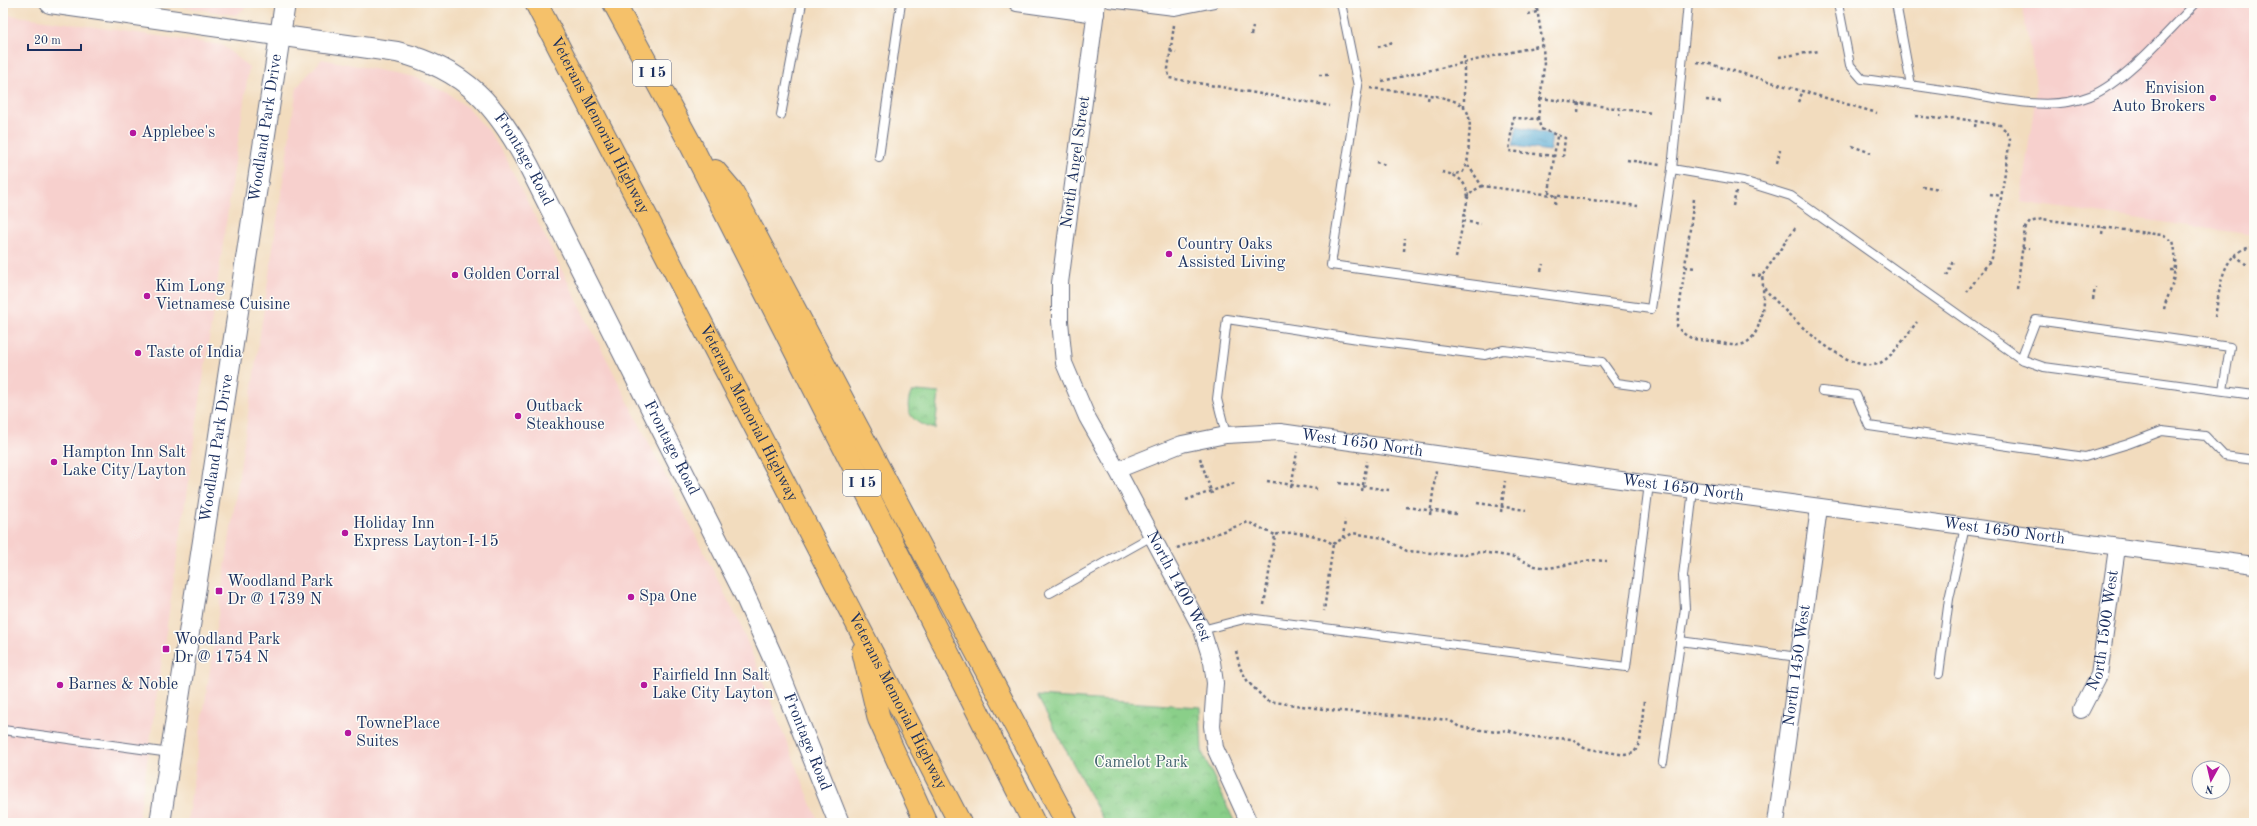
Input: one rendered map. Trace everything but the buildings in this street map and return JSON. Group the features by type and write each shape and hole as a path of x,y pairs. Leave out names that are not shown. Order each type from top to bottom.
{"highway":[{"name":"Veterans Memorial Highway","path":"536,3 854,615 960,823"},
{"name":"I 15","path":"614,3 690,143 1034,823"},
{"path":"690,143 732,191 1068,823"},
{"path":"854,615 879,719 926,823"}],"street":[{"name":"Frontage Road","path":"50,3 279,37 377,48 408,55 435,64 475,89 498,114 516,141 683,468 759,626 839,823"},
{"name":"Woodland Park Drive","path":"160,823 285,3"},
{"path":"1017,3 1096,8"},
{"name":"North Angel Street","path":"1064,363 1060,321 1060,283 1096,8"},
{"name":"North 1400 West","path":"1064,363 1087,417 1117,470 1202,630 1212,662 1215,683 1212,726 1215,748 1249,823"},
{"name":"West 1650 North","path":"1117,470 1182,444 1226,435 1280,432 1819,508 2254,565"},
{"name":"North 1450 West","path":"1776,823 1819,508"},
{"name":"North 1500 West","path":"2081,710 2099,675 2118,548"}],"lane":[{"path":"781,115 802,3"},
{"path":"879,157 901,3"},
{"path":"1109,3 1174,11 1214,3"},
{"path":"1341,3 1358,86 1331,265 1651,309 1672,169 1688,3"},
{"path":"1838,3 1850,65 1862,79 2038,104 2069,102 2090,96 2134,66 2196,3"},
{"path":"1896,3 1911,85"},
{"path":"1672,169 1743,181 1791,196 2021,359 2044,367 2254,394"},
{"path":"1226,435 1217,399 1227,319 1358,339 1485,355 1503,350 1602,362 1617,383 1646,387"},
{"path":"2021,359 2036,320 2230,347 2223,390"},
{"path":"1822,391 1856,394 1869,426 2085,457 2128,444 2162,431 2205,436 2224,456 2254,460"},
{"path":"1202,630 1248,618 1626,667 1648,484"},
{"path":"1663,762 1685,608 1683,576 1693,490"},
{"path":"1939,674 1949,599 1964,527"},
{"path":"1050,593 1152,536"},
{"path":"1680,641 1798,657"},
{"path":"3,730 171,753"}],"path":[{"path":"1536,3 1543,45 1544,66 1538,120 1541,129 1565,138 1563,156"},
{"path":"1528,14 1538,12"},
{"path":"1174,26 1168,69 1169,78 1330,106"},
{"path":"1251,35 1253,27"},
{"path":"1378,47 1393,42"},
{"path":"1382,81 1543,45"},
{"path":"1170,51 1176,53"},
{"path":"1780,57 1819,51"},
{"path":"1442,172 1453,174 1462,173 1468,165 1470,127 1469,117 1464,107 1466,62 1464,54"},
{"path":"1697,62 1710,64 1876,113"},
{"path":"1319,75 1328,75"},
{"path":"1358,86 1450,98 1464,107"},
{"path":"1798,102 1803,91"},
{"path":"1428,100 1429,95"},
{"path":"1540,98 1652,113"},
{"path":"1706,100 1724,102"},
{"path":"1578,112 1579,103"},
{"path":"1619,116 1620,108"},
{"path":"1915,116 1976,121 2000,125 2007,132 2010,139 1992,258 1967,292"},
{"path":"1538,120 1513,118 1509,151 1554,156"},
{"path":"1975,127 1976,121"},
{"path":"1549,193 1557,136"},
{"path":"1852,146 1871,153"},
{"path":"1777,163 1780,150"},
{"path":"1627,160 1661,165"},
{"path":"1376,162 1386,165"},
{"path":"1468,165 1482,186"},
{"path":"1453,174 1467,187 1468,197 1456,258"},
{"path":"1468,197 1473,191 1482,186 1557,194 1638,206"},
{"path":"1922,186 1940,190"},
{"path":"1733,206 1736,192"},
{"path":"1556,204 1557,194"},
{"path":"1990,194 2001,196"},
{"path":"1694,199 1677,326 1690,339 1739,345 1749,341 1758,329 1764,288 1762,276 1795,228"},
{"path":"2017,289 2025,229 2030,222 2042,219 2162,235 2173,241 2175,250 2172,286 2165,301 2164,310"},
{"path":"1463,221 1481,224"},
{"path":"2102,234 2103,227"},
{"path":"1404,251 1406,238"},
{"path":"2215,317 2223,270 2242,250 2254,247"},
{"path":"2022,248 2029,249"},
{"path":"2235,256 2248,266"},
{"path":"1948,276 1953,261"},
{"path":"1541,271 1543,264"},
{"path":"1685,267 1697,268"},
{"path":"1752,275 1762,276"},
{"path":"2093,300 2095,287"},
{"path":"1764,288 1788,316 1813,337 1853,362 1868,366 1880,363 1890,354 1917,322"},
{"path":"1291,487 1297,452"},
{"path":"1200,458 1211,492"},
{"path":"1362,491 1367,461"},
{"path":"1430,515 1436,470"},
{"path":"1501,512 1505,480"},
{"path":"1267,481 1291,487 1317,489"},
{"path":"1186,500 1235,483"},
{"path":"1339,483 1389,490"},
{"path":"1477,503 1526,510"},
{"path":"1406,506 1456,514"},
{"path":"1343,539 1345,520"},
{"path":"1162,554 1248,522 1275,535 1285,532 1322,538 1333,544"},
{"path":"1333,544 1353,533 1383,538 1407,551 1457,555 1482,552 1514,557 1535,566 1549,568 1591,560 1607,561"},
{"path":"1264,606 1275,535"},
{"path":"1324,611 1333,544"},
{"path":"1236,651 1240,668 1248,682 1267,701 1330,710 1439,719 1451,721 1459,727 1496,732 1507,730 1530,737 1573,739 1584,748 1625,755 1634,753 1640,742 1644,700"}],"shaded area":[{"path":"155,3 251,3 236,15"},
{"path":"2021,3 2254,3 2254,235 2020,202 2037,88"},
{"path":"3,14 222,45 249,67 138,823 3,823"},
{"path":"322,59 414,77 448,93 470,110 487,130 503,153 741,626 819,823 187,823 297,87"}],"green space":[{"path":"917,391 939,393 935,429 922,425 912,417 910,413 908,407 911,393"},
{"name":"Camelot Park","path":"1037,696 1200,707 1202,752 1235,823 1105,823"}],"water":[{"path":"1517,126 1552,135 1550,151 1513,146"}],"place":[{"name":"Envision Auto Brokers","path":"2213,98"},
{"name":"Applebee's","path":"133,133"},
{"name":"Country Oaks Assisted Living","path":"1169,254"},
{"name":"Golden Corral","path":"455,275"},
{"name":"Kim Long Vietnamese Cuisine","path":"147,296"},
{"name":"Taste of India","path":"138,353"},
{"name":"Outback Steakhouse","path":"518,416"},
{"name":"Hampton Inn Salt Lake City/Layton","path":"54,462"},
{"name":"Holiday Inn Express Layton-I-15","path":"345,533"},
{"name":"Woodland Park Dr @ 1739 N","path":"219,591"},
{"name":"Spa One","path":"631,597"},
{"name":"Woodland Park Dr @ 1754 N","path":"166,649"},
{"name":"Barnes & Noble","path":"60,685"},
{"name":"Fairfield Inn Salt Lake City Layton","path":"644,685"},
{"name":"TownePlace Suites","path":"348,733"}]}
